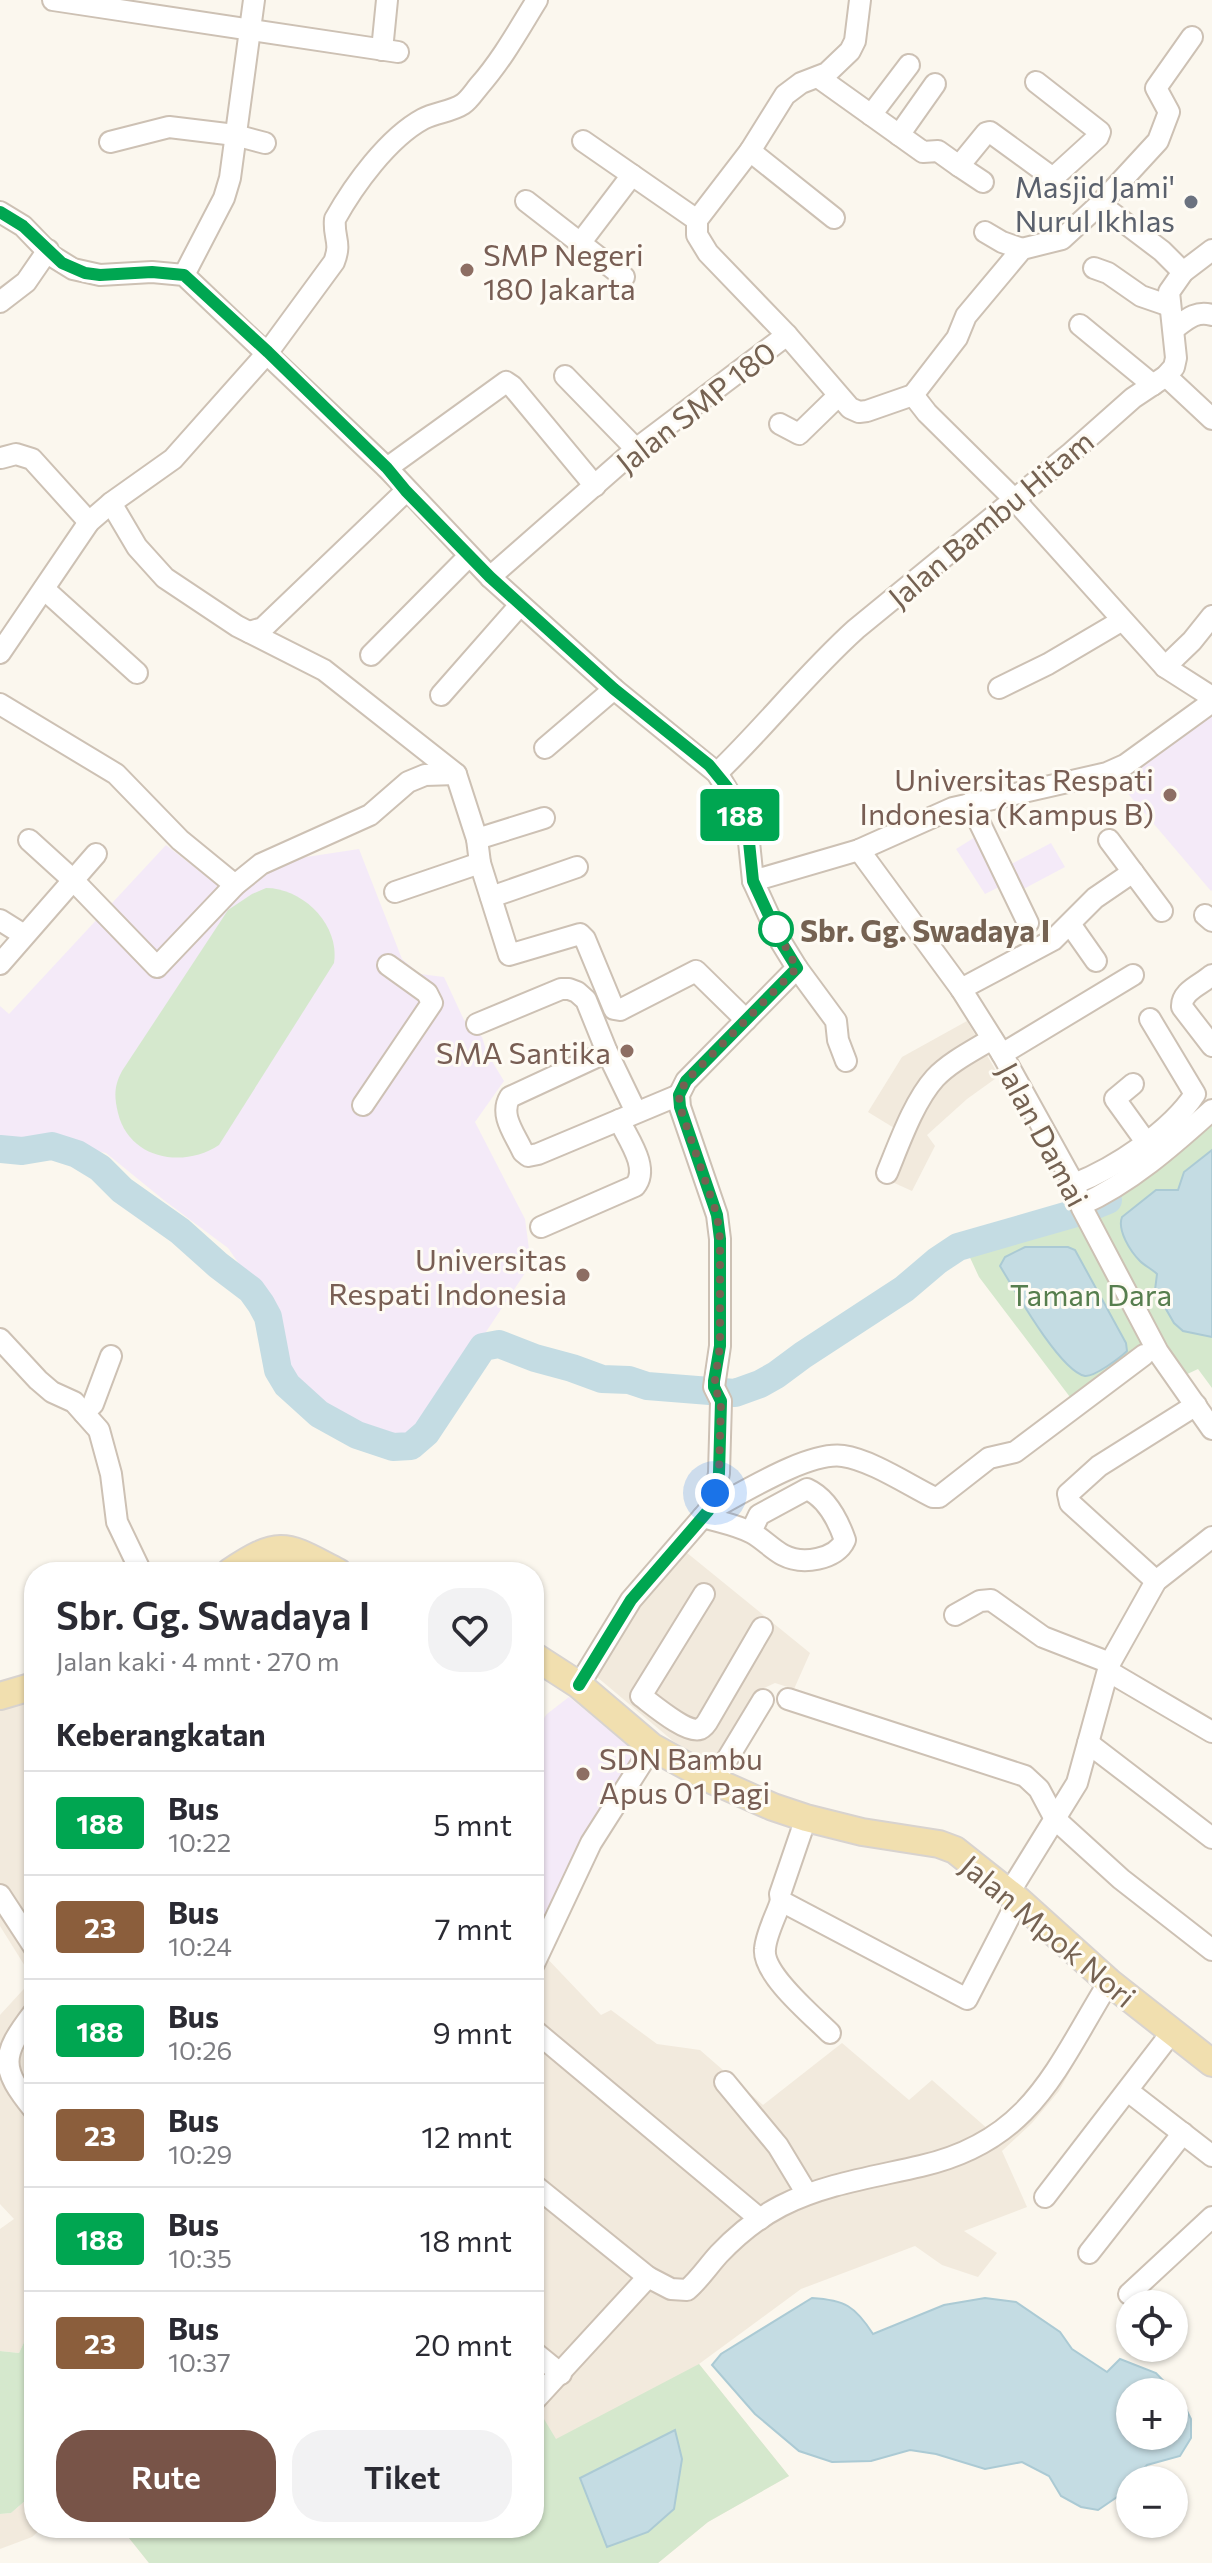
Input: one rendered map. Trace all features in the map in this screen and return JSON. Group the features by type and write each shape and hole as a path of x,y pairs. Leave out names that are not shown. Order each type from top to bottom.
{"main road":[{"path":"246,1562 278,1547 294,1549 319,1562"},
{"name":"Jalan Mpok Nori","path":"544,1662 579,1685 660,1752 714,1781 806,1818 862,1832 939,1844 955,1850 1013,1896 1109,1982 1212,2063"}],"street":[{"path":"53,0 390,51 387,0"},
{"path":"184,275 224,198 230,178 254,0"},
{"path":"0,653 89,522 173,459 268,352 334,262 340,248 334,229 335,219 371,167 395,140 414,125 426,117 465,103 495,68 537,0"},
{"path":"787,335 708,253 697,235 697,220 750,151 785,95 801,83 827,73 850,51 855,41 860,0"},
{"path":"985,232 1022,249 1062,239 1100,204 1158,141 1169,112 1156,88 1192,37"},
{"path":"871,115 909,65"},
{"path":"818,77 923,152 938,151 983,182"},
{"path":"959,166 990,132 1053,178 1098,137 1098,130 1036,82"},
{"path":"899,135 935,84"},
{"path":"110,142 169,127 235,135 265,143"},
{"path":"583,141 697,220"},
{"path":"750,151 834,218"},
{"path":"581,242 632,175"},
{"path":"526,201 624,277"},
{"path":"1100,204 1162,251 1183,272"},
{"path":"0,212 23,226 62,263 85,273 184,275 387,468 468,557 614,689 717,773 737,806 749,842 753,881 781,942 836,1021 838,1040 846,1061"},
{"path":"780,424 799,434 838,396 859,412 913,395 957,338 966,316 1022,249"},
{"path":"0,302 26,282 48,250"},
{"path":"1160,380 1174,367 1176,358 1169,292 1183,272 1212,250"},
{"path":"1094,268 1108,273 1141,296 1170,306"},
{"path":"1174,329 1194,314 1212,315"},
{"path":"1080,325 1212,419"},
{"name":"Jalan SMP 180","path":"490,577 636,449 787,335 838,396"},
{"path":"565,376 636,449"},
{"name":"Jalan Bambu Hitam","path":"717,773 756,735 823,658 1133,398 1160,380"},
{"path":"387,468 504,382 512,386 595,486"},
{"path":"753,881 859,850 938,813 970,803 1088,779 1125,765 1212,700 1165,667 1014,499 927,413 913,395"},
{"path":"1,458 16,454 32,459 89,522"},
{"path":"249,632 263,628 406,491"},
{"path":"111,503 137,547 155,569 179,588 249,632 324,670 456,774 509,955 574,934 584,936 614,1009 620,1010 696,971 746,1020"},
{"path":"371,655 468,557"},
{"path":"44,589 137,673"},
{"path":"441,695 520,605"},
{"path":"1165,667 1212,616"},
{"path":"999,688 1048,664 1121,621"},
{"path":"545,748 614,689"},
{"path":"0,704 116,774 180,840 235,885"},
{"path":"29,840 73,880 157,967 235,885 261,864 370,815 408,782 425,775 456,774"},
{"path":"970,803 1028,923"},
{"path":"477,839 544,818"},
{"path":"1109,840 1162,911"},
{"name":"Jalan Damai","path":"859,850 961,989 997,1046 1074,1184 1083,1209 1158,1352 1212,1429"},
{"path":"0,964 96,854"},
{"path":"395,892 480,863"},
{"path":"491,897 577,867"},
{"path":"961,989 1053,940 1095,898 1133,872"},
{"path":"0,920 24,935"},
{"path":"1070,924 1096,961"},
{"path":"363,1105 432,1003 427,993 388,965"},
{"path":"579,1685 631,1600 705,1514 715,1493 719,1473 720,1239 717,1215 680,1107 679,1095 686,1081 797,968"},
{"path":"887,1173 905,1129 932,1082 942,1071 1133,975"},
{"path":"1212,975 1185,994 1181,1002 1212,1046"},
{"path":"477,1024 561,989 577,992 586,1000 628,1116 641,1169 639,1181 635,1186 541,1227"},
{"path":"1074,1184 1095,1176 1146,1142 1189,1104 1195,1094 1150,1019"},
{"path":"607,1052 510,1097 504,1107 506,1115 523,1152 528,1156 679,1095"},
{"path":"1133,1084 1115,1099 1146,1142"},
{"path":"1083,1209 1167,1149 1212,1110"},
{"path":"0,1339 38,1380 52,1392 74,1402 99,1430 111,1474 117,1522 136,1562"},
{"path":"705,1514 804,1462 831,1455 859,1460 933,1497 939,1497 989,1458 1015,1452 1144,1355"},
{"path":"84,1413 93,1404 111,1356"},
{"path":"1156,1581 1070,1503 1068,1494 1099,1466 1196,1405"},
{"path":"705,1514 751,1532"},
{"path":"781,1901 967,1999 1013,1896 1077,1783 1109,1667 1156,1581 1209,1545"},
{"path":"704,1594 641,1696 685,1727 695,1730 702,1728 762,1628"},
{"path":"955,1615 980,1601 991,1600 1043,1637 1109,1667 1212,1732"},
{"path":"788,1699 1025,1776 1039,1789 1055,1819 1121,1879 1212,1950"},
{"path":"714,1781 763,1700"},
{"path":"544,1945 591,1843 660,1752 685,1727"},
{"path":"1088,1743 1212,1838"},
{"path":"806,1818 764,1950 766,1962 780,1983 830,2033"},
{"path":"0,1895 24,1932"},
{"path":"544,2193 648,2277 671,2289 687,2290 725,2248 760,2219 807,2194 930,2164 970,2151 994,2138 1033,2101 1064,2058 1109,1982"},
{"path":"24,2024 10,2041 2,2071 8,2084 24,2100"},
{"path":"1045,2197 1172,2032"},
{"path":"544,2038 760,2219"},
{"path":"725,2082 778,2146 807,2194"},
{"path":"1128,2091 1212,2156"},
{"path":"1089,2253 1183,2133"},
{"path":"1133,2290 1212,2217"},
{"path":"544,2391 648,2277"},
{"path":"544,2360 561,2374"}],"shaded area":[{"name":"Universitas Respati Indonesia (Kampus B)","path":"1212,713 1211,891 1119,783 1193,721"},
{"path":"980,834 1004,868 1051,843 1065,867 1014,894 1007,883 985,894 956,849"},
{"path":"166,845 233,897 270,867 293,859 359,849 402,959 420,974 444,977 464,1020 482,1037 487,1053 504,1081 475,1122 525,1219 531,1264 419,1433 408,1440 397,1442 362,1432 308,1398 288,1376 270,1308 228,1248 106,1153 46,1139 0,1142 0,1006 9,1014"},
{"path":"967,1021 999,1076 967,1099 927,1135 935,1146 912,1191 879,1176 899,1131 868,1112 902,1057"},
{"path":"681,1548 810,1653 794,1689 775,1683 762,1689 714,1766 673,1741 597,1677 657,1575"},
{"path":"24,1696 24,1965 0,1926 0,1700"},
{"name":"SDN Bambu Apus 01 Pagi","path":"569,1697 644,1758 544,1943 544,1718"},
{"path":"544,1955 601,2015 611,2010 657,2044 700,2050 763,2105 842,2043 909,2100 932,2080 989,2130 1022,2108 1107,2005 1059,2091 1032,2123 1002,2151 1027,2207 964,2231 997,2253 978,2277 942,2265 915,2246 801,2289 699,2364 789,2476 708,2522 658,2563 149,2563 129,2538 544,2538"},
{"path":"24,1989 24,2342 19,2353 0,2351 0,2229 14,2219 0,2204 0,2015"},
{"path":"24,2502 24,2538 29,2538 0,2549 0,2514 11,2513"}],"green space":[{"path":"266,888 293,894 316,911 331,935 334,963 219,1145 190,1157 174,1158 145,1150 124,1129 118,1113 116,1091 119,1076 228,910"},
{"name":"Taman Dara","path":"1212,1123 1212,1388 1198,1369 1181,1377 1159,1343 1076,1405 979,1277 966,1249 1099,1208 1176,1156"},
{"path":"24,2342 24,2502 11,2513 0,2514 0,2351 19,2353"},
{"path":"699,2364 789,2476 708,2522 658,2563 149,2563 129,2538 544,2538 544,2419 556,2439"}],"water":[{"path":"1212,1150 1212,1337 1183,1331 1174,1323 1155,1290 1157,1274 1132,1252 1125,1240 1121,1222 1122,1217 1156,1190 1178,1190 1184,1172"},
{"path":"1025,1247 1068,1247 1075,1250 1126,1343 1127,1351 1089,1376 1075,1371 1063,1360 1038,1328 1000,1266 1005,1257"},
{"path":"812,2298 848,2306 873,2334 944,2305 985,2298 1016,2302 1060,2332 1072,2349 1107,2372 1117,2362 1128,2362 1156,2373 1161,2378 1116,2378 1116,2450 1184,2450 1180,2456 1146,2466 1116,2466 1116,2498 1098,2510 1081,2507 1061,2496 1049,2476 1022,2462 985,2469 936,2454 910,2450 871,2461 832,2462 799,2451 755,2414 712,2365 721,2354"},
{"path":"1188,2413 1191,2419 1188,2443"},
{"path":"675,2430 682,2459 674,2509 648,2532 607,2547 580,2478"}],"waterway":[{"path":"0,1149 22,1151 52,1146 77,1154 100,1168 122,1190 180,1231 251,1290 268,1317 278,1370 287,1385 319,1414 357,1435 393,1447 411,1446 426,1433 483,1347 499,1344 602,1379 735,1393 776,1375 904,1289 958,1247 1076,1213 1108,1200"}],"bus line":[{"name":"188","path":"0,212 23,226 52,256 73,269 100,275 152,272 184,275 387,468 468,557 614,689 709,765 727,787 737,806 749,842 753,881 781,942 797,968 686,1081 679,1095 680,1107 717,1215 720,1239 720,1346 714,1381 721,1401 719,1473 708,1511 631,1600 579,1685"}],"place":[{"name":"Masjid Jami' Nurul Ikhlas","path":"1191,202"},
{"name":"SMP Negeri 180 Jakarta","path":"467,270"},
{"name":"Universitas Respati Indonesia (Kampus B)","path":"1170,795"},
{"name":"Sbr. Gg. Swadaya I","path":"776,929"},
{"name":"SMA Santika","path":"627,1051"},
{"name":"Universitas Respati Indonesia","path":"583,1275"},
{"name":"SDN Bambu Apus 01 Pagi","path":"583,1774"}],"route":[{"path":"715,1493 719,1473 721,1401 714,1387 720,1346 720,1239 717,1215 680,1107 679,1095 686,1081 797,968 771,920 776,929"}]}
